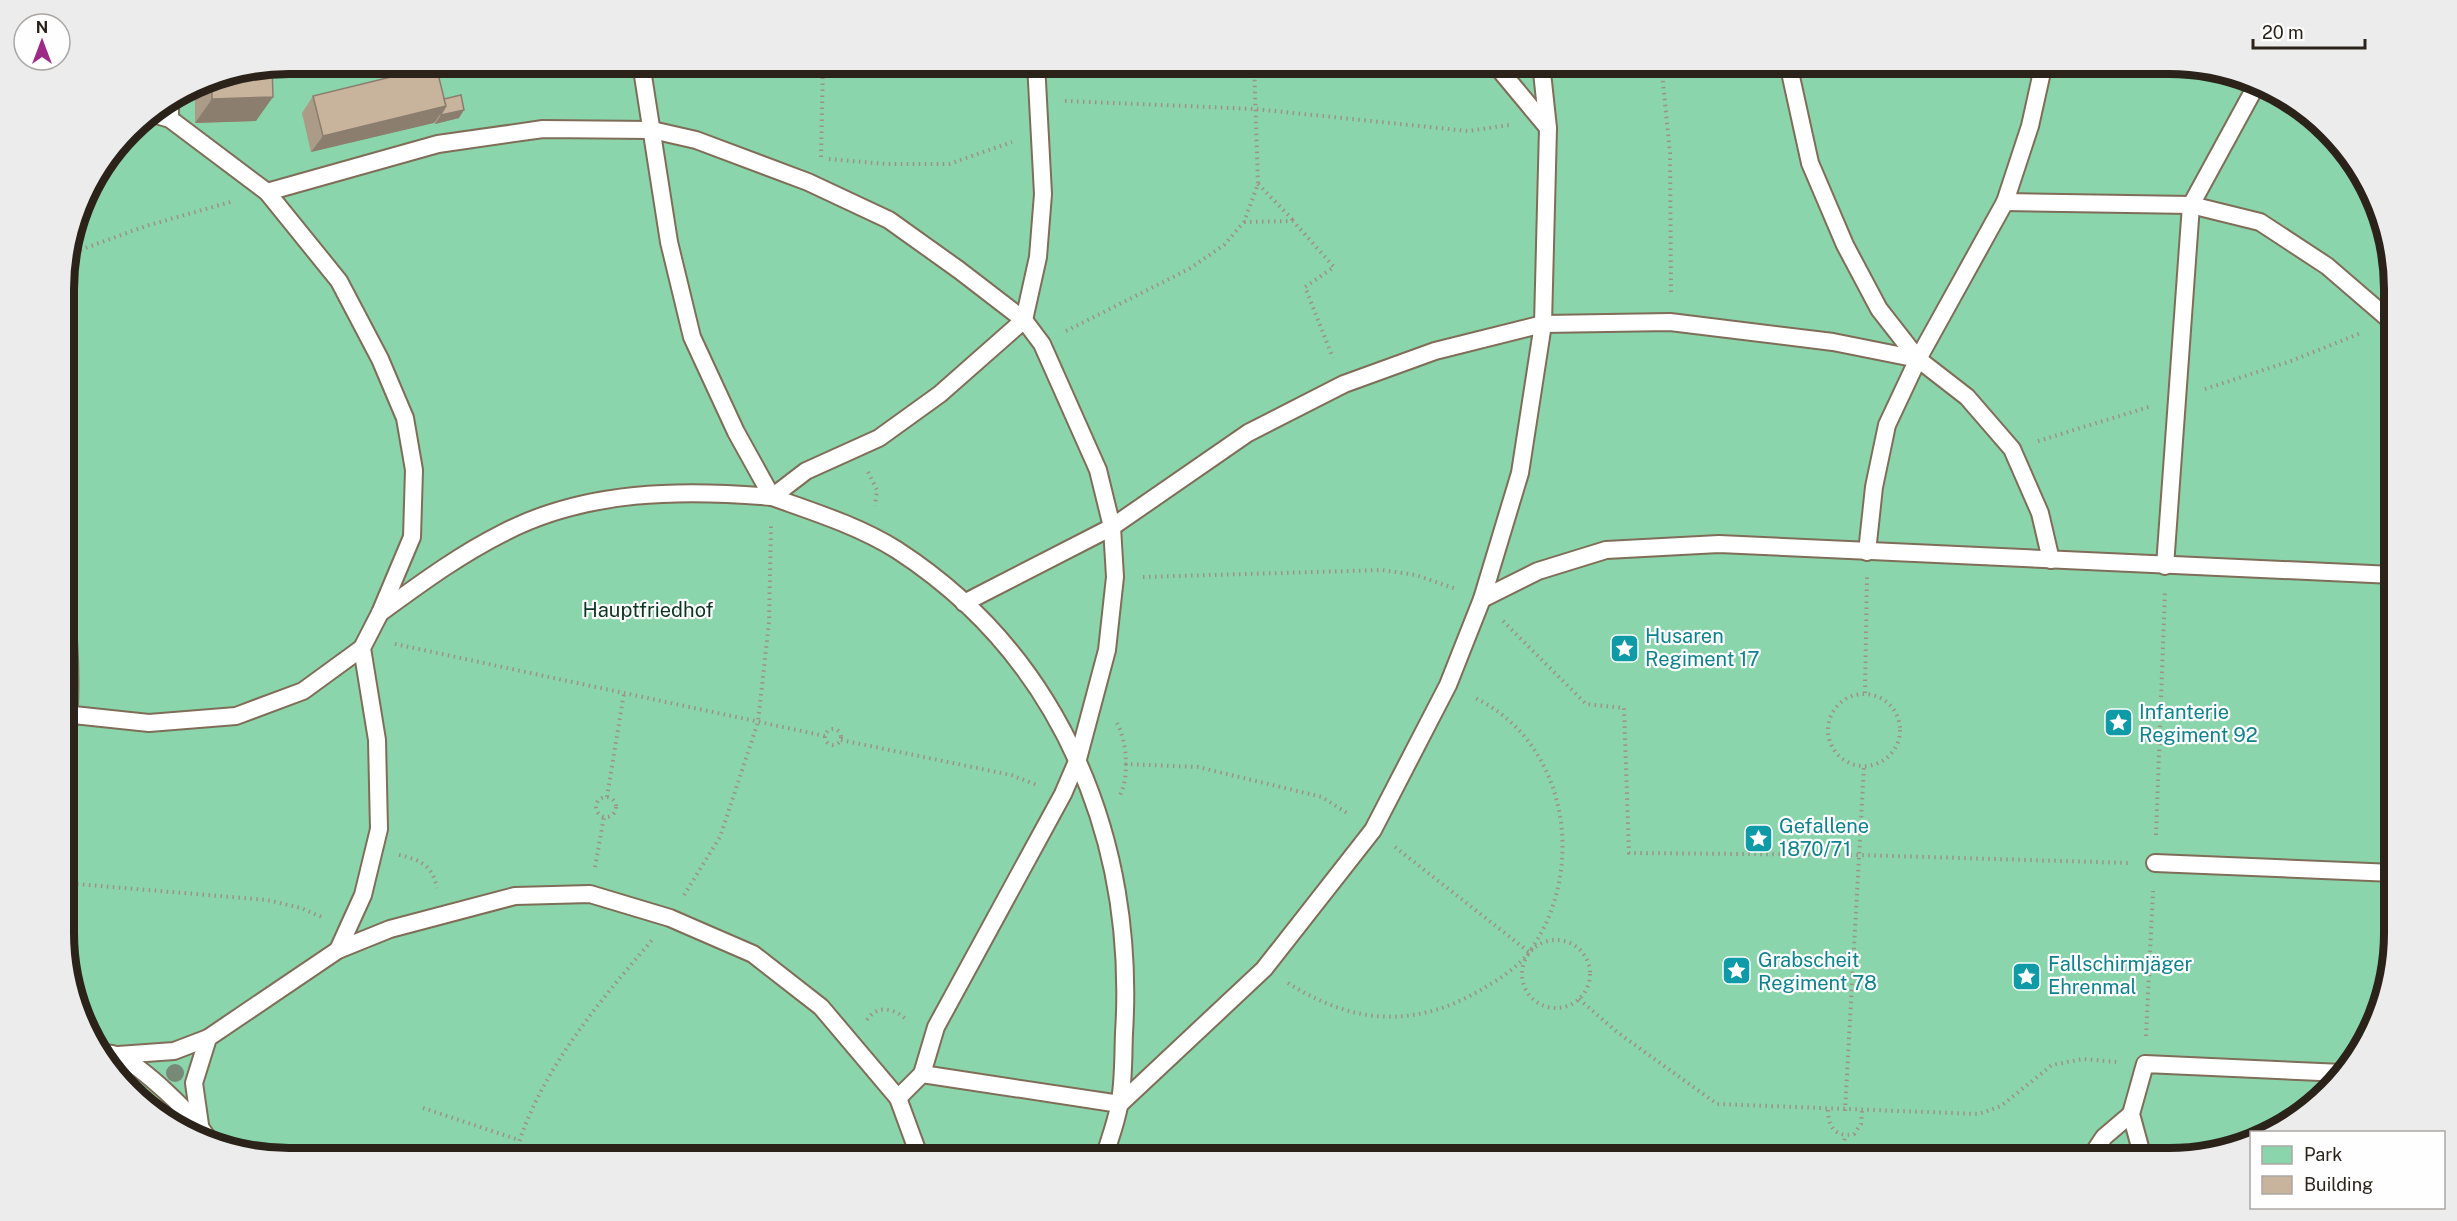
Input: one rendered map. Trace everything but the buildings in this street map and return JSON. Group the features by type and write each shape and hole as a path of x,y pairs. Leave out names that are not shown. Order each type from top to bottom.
{"lane":[{"path":"643,74 669,242 692,337 736,432 772,497"},
{"path":"772,497 806,471 879,438 897,426 939,394 1024,320 1038,257 1043,194 1037,74"},
{"path":"1503,74 1548,128"},
{"path":"1120,1104 1264,969 1374,830 1448,685 1482,598 1520,473 1543,324 1548,128 1542,74"},
{"path":"1790,74 1810,163 1845,245 1879,309 1918,359 1967,397 2012,449 2040,513 2051,560"},
{"path":"1868,552 1874,487 1887,425 1918,359 2005,202 2030,126 2042,74"},
{"path":"2165,566 2191,205 2254,91"},
{"path":"170,109 170,119"},
{"path":"74,715 149,723 236,716 303,691 365,643 380,613 411,537 414,470 405,418 380,359 339,281 267,192 170,119 160,116"},
{"path":"267,192 438,144 543,129 652,130 696,140 808,182 889,220 1024,320 1042,344 1098,470 1112,527 1115,577 1107,650 1078,759 1063,794 936,1027 922,1074 898,1098"},
{"path":"2005,202 2191,205 2260,222 2327,266 2384,315"},
{"path":"964,603 1112,527 1248,434 1344,384 1435,351 1543,324 1670,322 1833,342 1918,359"},
{"path":"380,613 442,568 494,538 555,511 629,495 728,493 772,497 826,516 896,550 964,603 1002,640 1016,658 1042,695 1078,759 1101,818 1115,870 1124,934 1126,1005 1120,1104 1107,1148"},
{"path":"1482,598 1538,571 1606,550 1719,544 2384,575"},
{"path":"338,950 363,894 375,856 379,829 380,779 365,643"},
{"path":"2155,863 2384,873"},
{"path":"112,1054 174,1051 208,1038 338,950 390,929 516,896 590,894 670,918 753,954 821,1007 898,1098 916,1148"},
{"path":"204,1130 194,1083 208,1038"},
{"path":"118,1055 166,1092 201,1129"},
{"path":"2140,1148 2131,1114 2145,1064 2331,1072"},
{"path":"922,1074 1120,1104"},
{"path":"2097,1148 2104,1137 2131,1114"}],"path":[{"path":"808,182 821,158 823,74"},
{"path":"1042,344 1189,269 1224,245 1244,222 1258,184 1254,74"},
{"path":"1662,74 1670,153 1670,322"},
{"path":"1039,99 1255,110 1468,131 1508,125 1530,106"},
{"path":"821,158 886,164 950,164 1040,131"},
{"path":"1258,184 1335,267 1305,287 1344,384"},
{"path":"77,251 146,226 267,192"},
{"path":"1244,222 1293,221"},
{"path":"839,456 862,466 872,476 877,490 876,505 867,520 852,529"},
{"path":"517,1148 533,1106 558,1060 592,1011 670,918 720,837 758,722 769,622 772,497"},
{"path":"1115,577 1382,570 1416,575 1482,598 1586,704 1624,708 1629,853 1859,855 2155,863"},
{"path":"1865,693 1867,577"},
{"path":"1579,999 1617,1032 1717,1104 1845,1111 1979,1114 2001,1106 2052,1065 2084,1059 2145,1064 2165,600"},
{"path":"365,643 624,693 825,736 835,729 839,731 841,740"},
{"path":"1264,969 1312,999 1355,1014 1410,1018 1462,1001 1499,979 1529,952 1538,944 1550,940 1574,945 1583,954 1589,965 1590,977 1586,989 1579,999 1558,1008 1537,1003 1528,995 1521,974 1529,952 1548,919 1562,870 1562,822 1554,784 1527,738 1488,704 1448,685"},
{"path":"607,797 616,803 616,809 614,814 604,817 599,814 597,805 607,797 624,693"},
{"path":"1865,693 1891,704 1898,716 1901,730 1898,744 1890,756 1878,763 1864,766 1849,763 1838,755 1830,743 1828,729 1830,714 1839,703 1851,696 1865,693"},
{"path":"1094,700 1110,710 1122,732 1125,764 1123,790 1113,807 1101,818"},
{"path":"825,736 831,746 839,744 841,740"},
{"path":"841,740 1011,775 1063,794"},
{"path":"1125,764 1198,767 1322,797 1374,830 1529,952"},
{"path":"1845,1111 1864,766"},
{"path":"590,894 604,817"},
{"path":"375,856 396,855 419,859 434,875 438,895 431,917"},
{"path":"74,884 267,900 301,908 328,919 338,950"},
{"path":"849,1040 872,1014 885,1009 898,1011 920,1037 931,1045"},
{"path":"423,1108 519,1140"},
{"path":"1828,1110 1828,1122 1835,1132 1845,1136 1854,1134 1861,1124 1863,1111"},
{"path":"1843,1148 1845,1136"}],"green space":[{"name":"Hauptfriedhof","path":"2183,74 2224,81 2251,90 2276,102 2299,118 2321,136 2339,158 2355,181 2367,206 2382,260 2384,288 2384,933 2382,961 2367,1015 2355,1040 2321,1085 2288,1111 2238,1136 2197,1146 2169,1148 288,1148 260,1146 206,1131 181,1119 158,1103 136,1085 118,1063 102,1040 90,1015 75,961 74,274 81,233 90,206 102,181 136,136 169,110 193,96 219,85 260,75"}],"place":[{"name":"Husaren Regiment 17","path":"1624,648"},
{"name":"Infanterie Regiment 92","path":"2118,723"},
{"name":"Gefallene 1870/71","path":"1758,838"},
{"name":"Grabscheit Regiment 78","path":"1737,971"},
{"name":"Fallschirmjäger Ehrenmal","path":"2027,976"}]}
